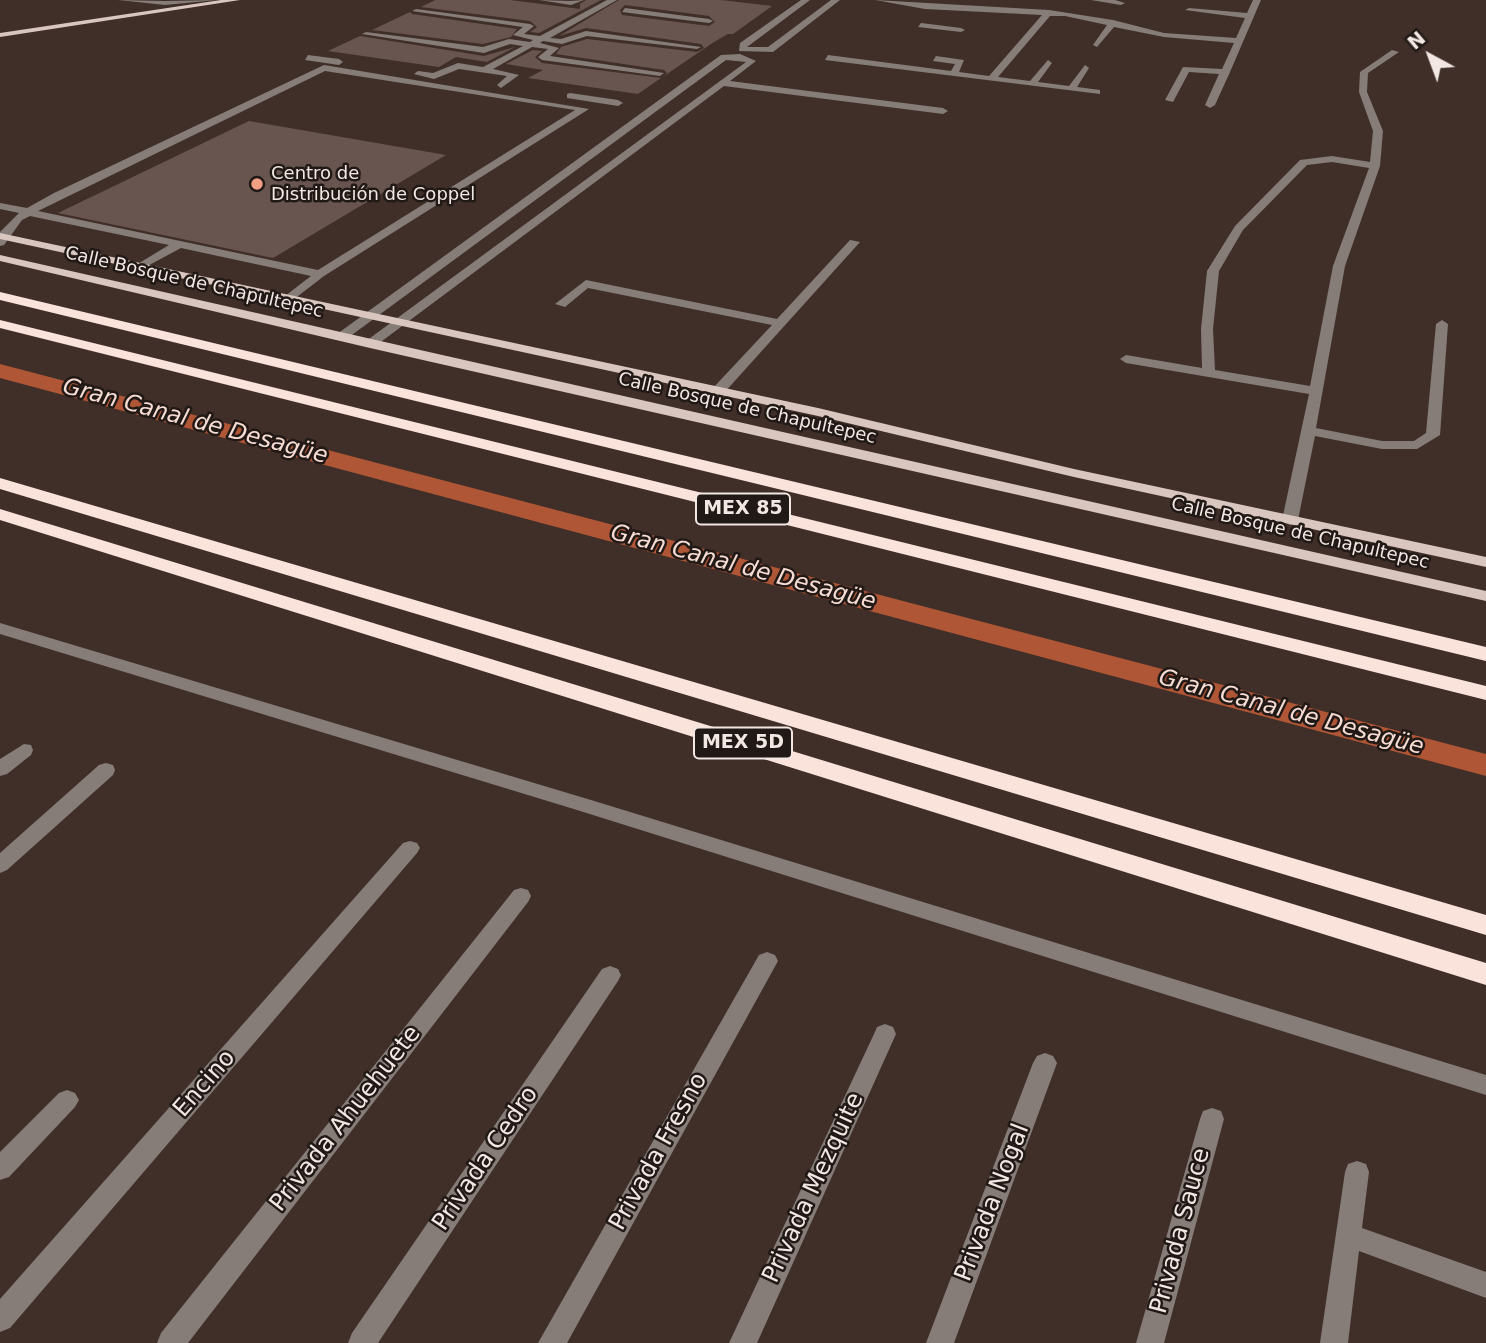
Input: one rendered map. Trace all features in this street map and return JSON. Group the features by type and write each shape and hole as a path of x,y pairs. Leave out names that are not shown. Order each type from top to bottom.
{"highway":[{"name":"MEX 85","path":"0,296 1486,654"},
{"name":"MEX 85","path":"0,324 1486,693"},
{"name":"MEX 5D","path":"0,483 1486,925"},
{"name":"MEX 5D","path":"0,514 1486,974"}],"main road":[{"path":"120,3 156,0"},
{"path":"10,33 236,0"},
{"name":"Calle Bosque de Chapultepec","path":"1,239 718,391 1486,562"},
{"name":"Calle Bosque de Chapultepec","path":"0,258 1486,596"}],"street":[{"path":"143,2 213,0"},
{"path":"543,0 571,3 580,0"},
{"path":"468,79 613,0"},
{"path":"806,0 743,45 742,49 770,50 836,0"},
{"path":"878,0 984,9 1033,8 1049,12 1068,10 1164,35 1238,41"},
{"path":"1095,0 1121,3"},
{"path":"1210,105 1257,0"},
{"path":"635,1 624,9 709,21"},
{"path":"921,26 960,32 984,9"},
{"path":"1189,10 1249,16"},
{"path":"415,11 530,26 517,35 555,48 542,57 660,74"},
{"path":"991,79 1049,12"},
{"path":"926,16 960,20"},
{"path":"1097,45 1113,22"},
{"path":"0,34 10,33"},
{"path":"366,34 484,50 506,41 565,42 586,33 697,47"},
{"path":"1290,520 1339,266 1376,166 1378,131 1363,92 1364,72 1395,52"},
{"path":"341,337 724,57 740,57 752,61 370,344"},
{"path":"308,58 431,76 455,66 485,70 514,75 501,85 618,103"},
{"path":"828,58 1097,92"},
{"path":"936,59 961,62 953,74"},
{"path":"1032,84 1048,63"},
{"path":"1,239 18,218 58,195 324,68 584,109 320,274 289,299"},
{"path":"1071,89 1085,68"},
{"path":"1170,100 1186,69 1226,72"},
{"path":"722,83 943,111"},
{"path":"674,94 703,97"},
{"path":"600,148 630,152"},
{"path":"1209,372 1207,329 1213,271 1239,228 1304,162 1332,159 1376,166"},
{"path":"0,206 320,274"},
{"path":"718,391 854,242"},
{"path":"140,267 181,243"},
{"path":"561,304 586,285 781,323"},
{"path":"398,295 429,302"},
{"path":"1309,431 1382,445 1418,445 1433,435 1442,324"},
{"path":"1126,359 1316,391"},
{"path":"0,628 584,805 1486,1085"},
{"path":"0,769 24,750"},
{"path":"0,865 106,771"},
{"name":"Encino","path":"0,1319 410,848"},
{"name":"Privada Ahuehuete","path":"172,1343 521,895"},
{"name":"Privada Fresno","path":"552,1343 767,961"},
{"name":"Privada Cedro","path":"362,1343 610,975"},
{"name":"Privada Mezquite","path":"743,1343 885,1034"},
{"name":"Privada Nogal","path":"940,1343 1045,1063"},
{"path":"0,1169 67,1100"},
{"name":"Privada Sauce","path":"1150,1343 1212,1119"},
{"path":"1334,1343 1357,1172"},
{"path":"1348,1235 1486,1285"}],"building":[{"path":"435,0 510,0 580,9 580,4 586,0 601,0 539,33 530,32 537,27 530,21 421,7"},
{"path":"619,0 721,0 772,6 733,34 714,42 664,76 667,73 664,70 556,54 561,47 587,39 697,52 704,48 701,44 586,28 559,36","holes":["625,5 709,16 715,22 709,26 622,15 620,10"]},
{"path":"410,12 517,29 511,37 483,44 372,30"},
{"path":"360,36 484,56 515,47 487,62 456,57 439,67 328,51"},
{"path":"533,50 542,51 535,57 542,63 661,78 638,94 528,78 543,70 506,64"},
{"name":"Centro de Distribución de Coppel","path":"249,121 446,155 273,258 58,213"}],"waterway":[{"name":"Gran Canal de Desagüe","path":"0,371 1486,765"}],"place":[{"name":"Centro de Distribución de Coppel","path":"257,184"}]}
